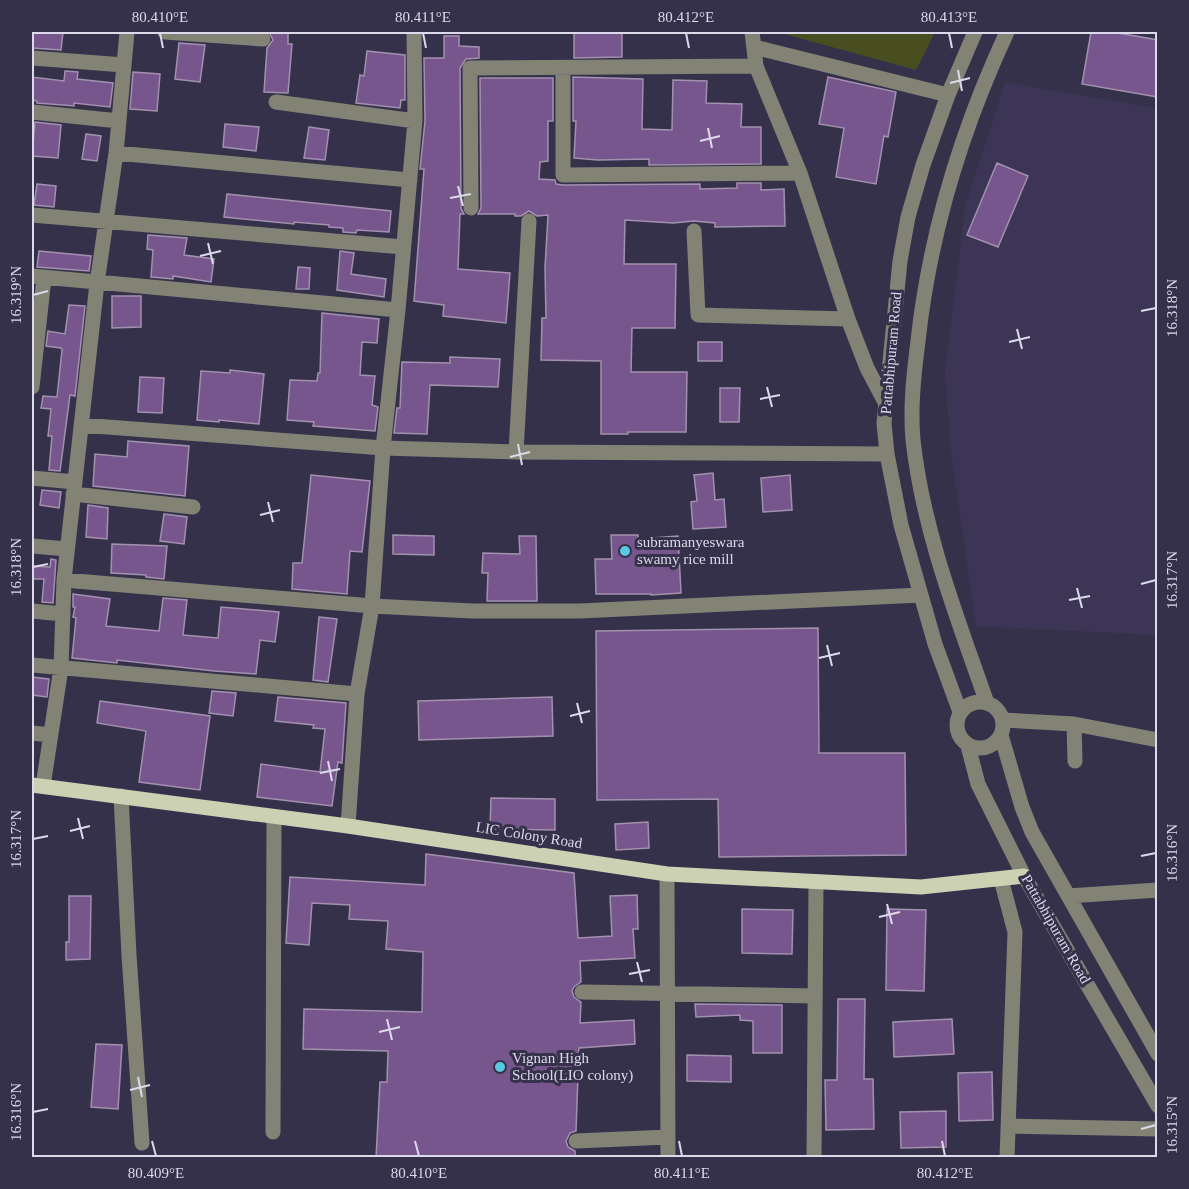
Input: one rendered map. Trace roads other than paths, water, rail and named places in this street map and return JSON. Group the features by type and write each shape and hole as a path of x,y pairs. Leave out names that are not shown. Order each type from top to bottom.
{"main road":[{"name":"LIC Colony Road","path":"37,786 348,826 666,874 921,886 1024,876"}],"street":[{"path":"37,786 50,735 61,668 67,549 97,283 116,153 127,32"},
{"path":"165,32 263,39"},
{"path":"348,826 357,694 372,606 383,448 415,121 415,32"},
{"name":"Pattabhipuram Road","path":"960,712 921,595 901,525 887,454 885,402 900,261 908,217 923,165 948,95 975,32"},
{"name":"Pattabhipuram Road","path":"987,703 948,592 929,527 916,458 912,410 925,282 935,231 955,162 1007,32"},
{"path":"885,402 867,369 848,319 800,173 756,66 753,39 948,95"},
{"path":"32,58 124,65"},
{"path":"471,208 470,69 756,66"},
{"path":"563,68 563,175 800,173"},
{"path":"276,102 415,121"},
{"path":"32,112 119,121"},
{"path":"116,153 410,180"},
{"path":"32,215 403,247"},
{"path":"516,452 529,221"},
{"path":"694,231 698,315 848,319"},
{"path":"32,387 38,277 398,310"},
{"path":"81,425 383,448 516,452 887,454"},
{"path":"32,478 74,488 193,507"},
{"path":"32,546 67,549"},
{"path":"64,580 372,606 472,611 580,611 921,595"},
{"path":"32,610 63,614"},
{"path":"32,665 357,694"},
{"path":"972,703 987,703 994,707 1002,728 990,746 975,748 968,746 958,735 957,719 960,712 972,703"},
{"path":"1002,728 1074,724 1158,740"},
{"path":"1074,724 1075,761"},
{"name":"Pattabhipuram Road","path":"1002,728 1022,807 1032,832 1158,1054"},
{"path":"32,733 50,735"},
{"name":"Pattabhipuram Road","path":"968,746 978,784 1024,876 1158,1106"},
{"path":"121,796 142,1143"},
{"path":"273,1132 274,817"},
{"path":"666,874 668,1158"},
{"path":"1001,879 1015,932 1007,1158"},
{"path":"814,1158 816,882"},
{"path":"1068,897 1158,890"},
{"path":"582,992 815,996"},
{"path":"1009,1126 1158,1130"},
{"path":"576,1141 668,1137"}],"place":[{"name":"subramanyeswara swamy rice mill","path":"625,551"},
{"name":"Vignan High School(LIO colony)","path":"500,1067"}]}
